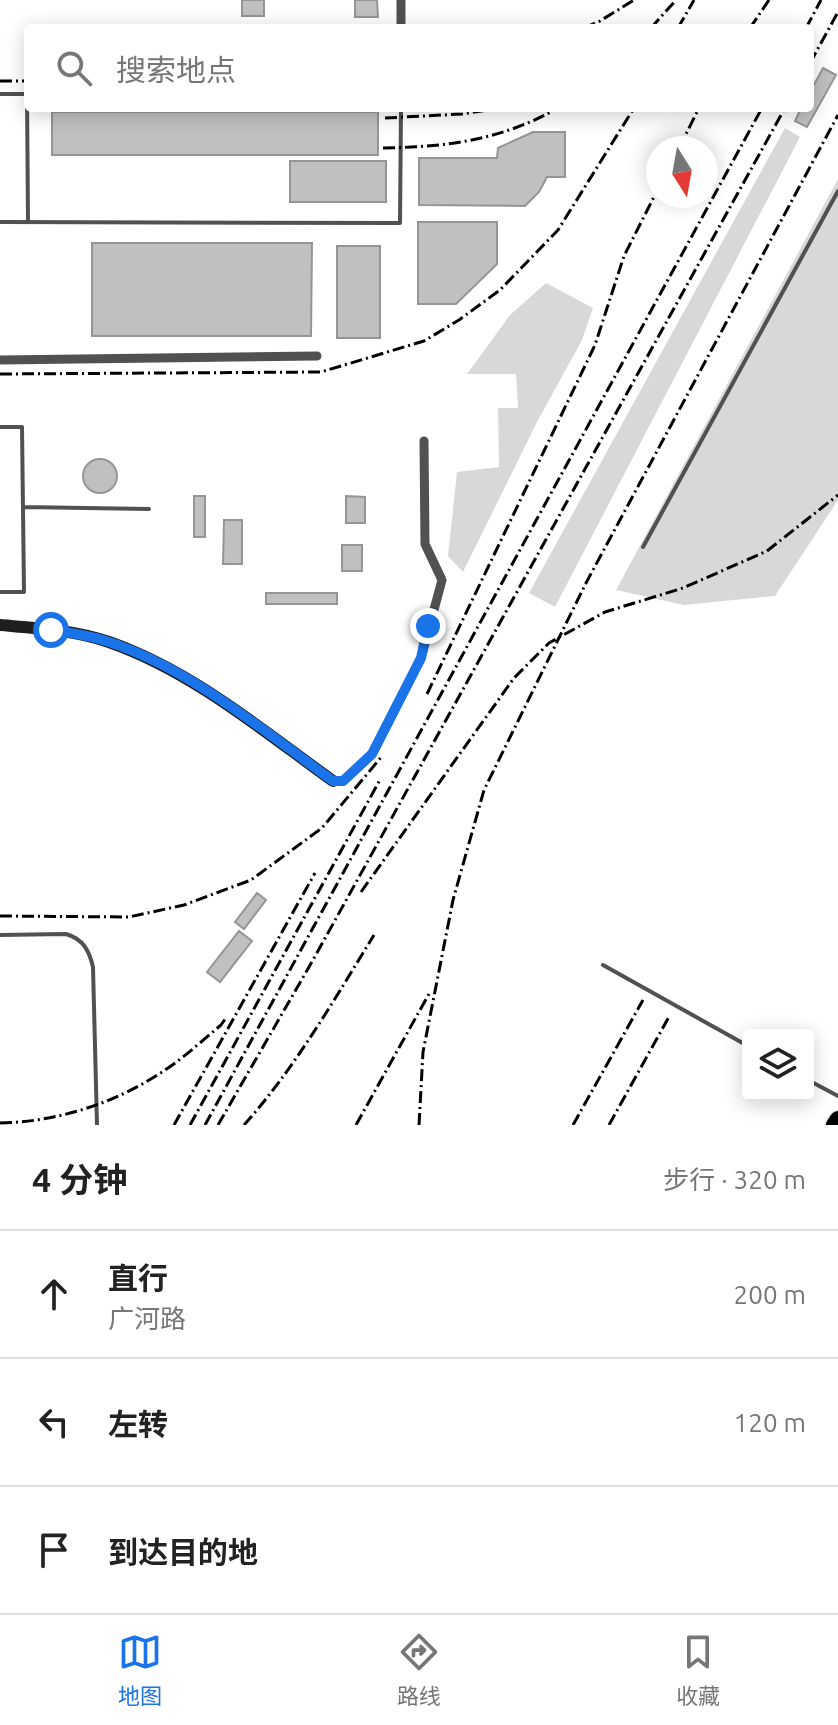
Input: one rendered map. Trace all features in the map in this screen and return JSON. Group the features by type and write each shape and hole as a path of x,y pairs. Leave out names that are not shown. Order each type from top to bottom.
{"highway":[{"path":"834,1125 838,1119"}],"street":[{"path":"401,0 401,24"},
{"path":"0,360 317,356"},
{"path":"0,625 93,638 156,662 216,699 333,781 343,781 372,754 421,658 442,580 425,544 424,441"}],"lane":[{"path":"0,94 24,94"},
{"path":"28,112 28,222"},
{"path":"0,222 400,223 401,112"},
{"path":"643,547 838,191"},
{"path":"0,427 22,427 24,592 0,592"},
{"path":"23,507 149,509"},
{"path":"0,935 66,934 89,951 93,967 97,1125"},
{"path":"603,965 742,1043"},
{"path":"814,1083 838,1096"}],"shaded area":[{"path":"785,128 800,137 555,607 529,593"},
{"path":"838,179 838,500 775,596 684,605 616,590"},
{"path":"546,283 593,308 582,340 537,422 463,572 448,556 457,472 499,467 498,408 518,408 516,374 467,374 510,315"}],"building":[{"path":"242,0 264,0 264,16 242,16"},
{"path":"355,0 377,0 378,17 355,17"},
{"path":"823,68 836,75 807,127 795,121 799,112 814,112 814,85"},
{"path":"52,112 378,112 378,155 52,155"},
{"path":"533,132 565,132 565,177 547,177 539,192 525,206 419,205 419,158 497,158 498,148"},
{"path":"290,161 386,161 386,202 290,202"},
{"path":"418,222 497,222 497,264 456,304 418,304"},
{"path":"92,243 312,243 311,336 92,336"},
{"path":"337,246 380,246 380,338 337,338"},
{"path":"100,459 112,464 117,476 112,488 100,493 88,488 83,476 88,464"},
{"path":"194,496 205,496 205,537 194,537"},
{"path":"346,496 365,497 365,523 346,523"},
{"path":"224,520 242,520 242,564 223,564"},
{"path":"342,545 362,545 362,571 342,571"},
{"path":"266,593 337,593 337,604 266,604"},
{"path":"257,893 266,900 244,929 235,922"},
{"path":"239,931 252,941 220,982 207,972"}],"railway":[{"path":"593,24 634,0"},
{"path":"655,24 676,0"},
{"path":"680,24 694,0"},
{"path":"753,24 769,0"},
{"path":"808,24 821,0"},
{"path":"814,56 838,12"},
{"path":"0,81 24,81"},
{"path":"385,118 475,112"},
{"path":"383,148 474,140 516,128 550,112"},
{"path":"0,374 321,372 424,341 500,290 558,230 632,112"},
{"path":"685,136 697,112"},
{"path":"205,1125 760,112"},
{"path":"218,1125 313,960 783,112"},
{"path":"419,1125 423,1052 453,900 484,790 586,583 838,115"},
{"path":"427,694 595,345 624,256 648,208"},
{"path":"361,892 514,678 549,643 605,612 683,588 767,551 838,495"},
{"path":"0,916 129,917 184,905 251,880 322,828 383,755"},
{"path":"190,1125 381,778"},
{"path":"174,1125 315,873"},
{"path":"244,1125 297,1057 374,935"},
{"path":"356,1125 430,992"},
{"path":"573,1125 643,1000"},
{"path":"609,1125 670,1015"},
{"path":"0,1123 66,1114 129,1091 175,1063 226,1018"}],"route":[{"path":"51,630 107,641 166,667 333,781 343,781 372,754 421,658 428,626"}]}
